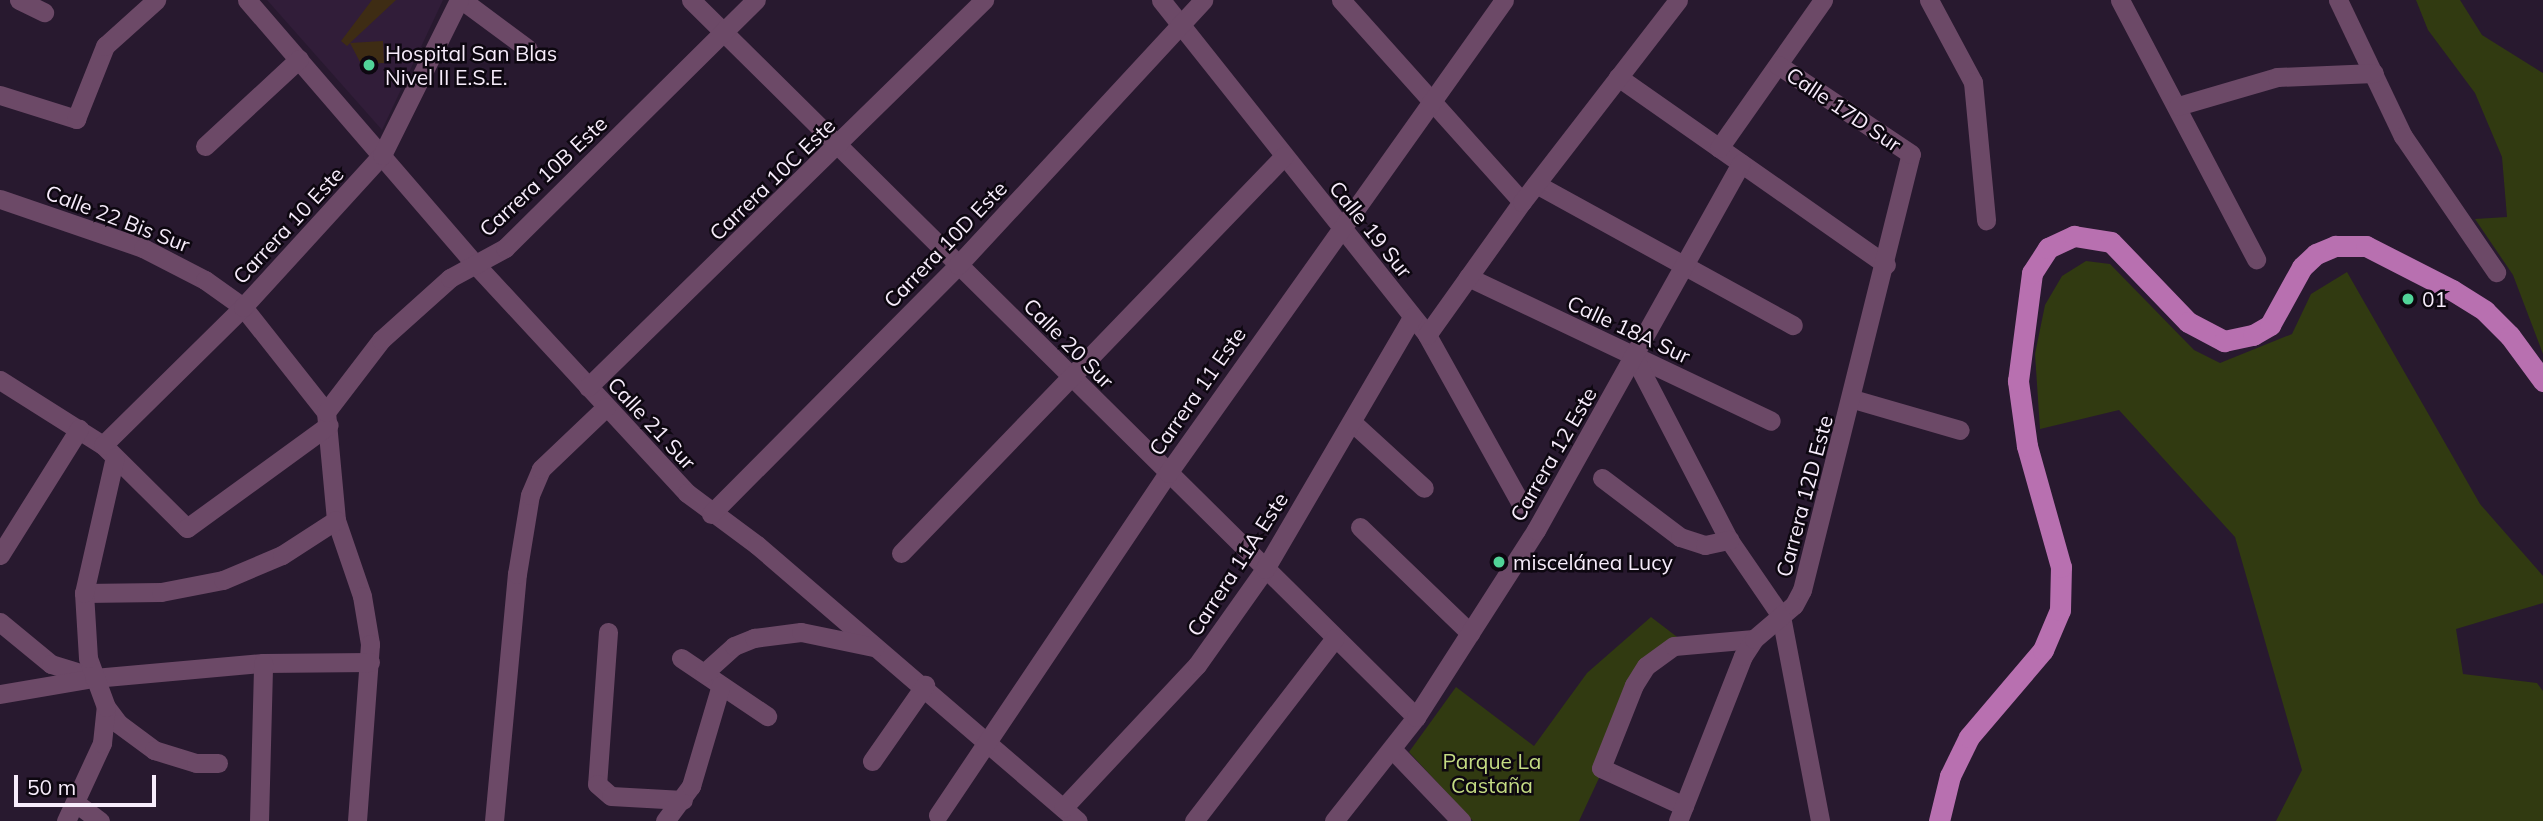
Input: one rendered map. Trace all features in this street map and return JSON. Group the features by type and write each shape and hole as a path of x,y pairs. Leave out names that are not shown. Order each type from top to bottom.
{"main road":[{"path":"1939,821 1950,776 1969,737 2043,650 2060,610 2062,567 2027,446 2018,381 2032,273 2048,248 2074,236 2111,242 2188,322 2224,341 2253,335 2270,325 2302,267 2316,254 2335,246 2366,246 2452,290 2485,312 2517,344 2543,381"}],"street":[{"path":"19,0 44,12"},
{"path":"0,95 76,119 105,47 156,0"},
{"name":"Calle 21 Sur","path":"247,0 475,264 606,407 711,514 749,538 925,685 1070,815"},
{"path":"460,0 528,49"},
{"name":"Carrera 10 Este","path":"109,451 383,155 460,0"},
{"name":"Calle 20 Sur","path":"691,0 1416,717"},
{"name":"Carrera 10B Este","path":"109,451 187,528 327,419 381,340 450,278 505,248 756,0"},
{"name":"Carrera 10C Este","path":"588,387 839,146 984,0"},
{"name":"Calle 19 Sur","path":"1161,0 1427,335 1521,504"},
{"name":"Carrera 10D Este","path":"711,514 958,265 1162,50 1180,23 1203,0"},
{"path":"1341,0 1521,202"},
{"name":"Carrera 11 Este","path":"938,815 989,744 1168,473 1340,226 1504,0"},
{"path":"1427,335 1521,202 1678,0"},
{"path":"1719,148 1823,0"},
{"path":"1929,0 1973,82 1986,220"},
{"path":"2120,0 2256,259"},
{"path":"2338,0 2403,136 2496,272"},
{"path":"205,146 299,59"},
{"name":"Calle 17D Sur","path":"1778,65 1911,154"},
{"path":"2178,106 2277,77 2374,73"},
{"path":"1618,77 1886,265"},
{"name":"Carrera 12D Este","path":"1681,813 1743,656 1754,639 1782,616 1802,590 1853,399 1911,154"},
{"path":"901,553 1284,156"},
{"name":"Carrera 12 Este","path":"1337,820 1416,717 1536,530 1741,163"},
{"path":"1536,184 1793,325"},
{"name":"Calle 22 Bis Sur","path":"0,200 166,257 243,307 327,419"},
{"name":"Calle 18A Sur","path":"1468,277 1771,421"},
{"name":"Carrera 11A Este","path":"1070,815 1197,665 1265,569 1353,423 1412,317"},
{"path":"1634,357 1678,449 1729,540 1782,616 1820,821"},
{"path":"0,380 109,451 84,593 85,638 94,678 106,707 119,724 154,750 196,763 218,763"},
{"path":"1853,399 1960,430"},
{"path":"494,821 514,597 530,495 541,469 606,407"},
{"path":"327,419 336,520 364,607 370,662 357,821"},
{"path":"1353,423 1424,488"},
{"path":"0,555 79,429"},
{"path":"1602,478 1681,537 1705,545 1729,540"},
{"path":"84,593 160,592 223,580 282,555 336,520"},
{"path":"1360,527 1470,633"},
{"path":"0,622 51,664 94,678"},
{"path":"608,632 597,784 611,796 683,800"},
{"path":"704,673 734,646 771,636 821,633 882,649"},
{"path":"1194,821 1335,638"},
{"path":"1681,813 1601,768 1634,685 1654,658 1685,643 1754,639"},
{"path":"681,658 766,716"},
{"path":"0,694 94,678 263,663 370,662"},
{"path":"259,821 263,663"},
{"path":"665,821 683,800 721,685"},
{"path":"872,761 925,685"},
{"path":"100,821 71,812 102,743 106,707"},
{"path":"1392,749 1461,821"}],"shaded area":[{"name":"Hospital San Blas Nivel II E.S.E.","path":"267,0 443,0 382,130"}],"green space":[{"path":"2416,0 2460,0 2482,35 2543,73 2543,354 2513,275 2475,219 2507,217 2502,157 2475,93 2428,30"},
{"path":"2086,261 2110,264 2194,350 2220,363 2292,334 2311,294 2347,272 2480,504 2543,576 2543,603 2456,629 2463,674 2537,683 2543,691 2543,821 2276,821 2302,770 2235,537 2119,410 2040,429 2035,354 2045,305 2062,276"},
{"name":"Parque La Castaña","path":"1651,617 1685,643 1655,658 1579,821 1473,821 1409,752 1456,687 1534,746 1587,673"}],"building":[{"path":"372,0 396,0 347,46 341,41"},
{"path":"383,41 384,63 361,64 350,43"}],"place":[{"name":"Hospital San Blas Nivel II E.S.E.","path":"369,65"},
{"name":"01","path":"2408,299"},
{"name":"miscelánea Lucy","path":"1499,562"}]}
